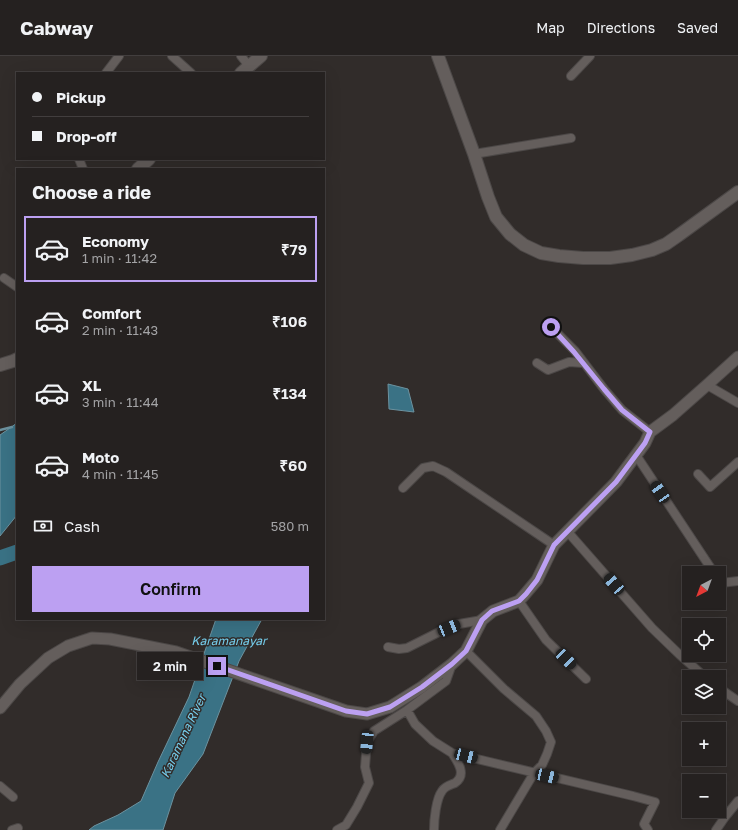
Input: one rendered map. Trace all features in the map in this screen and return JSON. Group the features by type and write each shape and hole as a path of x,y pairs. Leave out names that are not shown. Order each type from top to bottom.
{"main road":[{"path":"245,70 261,56"},
{"path":"438,56 496,217 510,234 524,245 541,253 583,258 610,258 652,250 666,244 738,192"},
{"path":"139,168 148,160"},
{"path":"0,365 16,360"}],"street":[{"path":"107,72 119,56"},
{"path":"172,56 190,72"},
{"path":"241,56 245,70"},
{"path":"571,76 590,56"},
{"path":"474,154 571,138"},
{"path":"4,278 16,286"},
{"path":"551,327 574,352 622,410 650,432"},
{"path":"0,708 20,684 48,658 68,646 92,638 110,639 176,652 346,711 367,714 390,707 422,687 466,651 482,620 492,611 519,601 537,580 554,545 567,530 616,482 645,443 650,432 708,385 738,357"},
{"path":"537,363 548,370 569,362 583,363"},
{"path":"708,385 738,403"},
{"path":"636,455 709,566"},
{"path":"698,474 710,487 738,462"},
{"path":"403,488 423,468 433,466 446,472 554,545"},
{"path":"567,530 652,628 697,670"},
{"path":"726,582 738,581"},
{"path":"519,601 546,640 586,678"},
{"path":"388,647 399,649 407,648 439,632 460,624 482,620"},
{"path":"466,651 504,689 536,716 551,742 542,765 534,773 500,830"},
{"path":"336,830 350,827 357,807 369,783 365,767 367,742 374,731 446,681 452,664"},
{"path":"726,693 738,701"},
{"path":"406,710 415,724 433,741 452,753 655,802 644,824 648,830"},
{"path":"434,830 434,819 440,795 443,789 459,780 461,775 459,764 452,753"},
{"path":"0,786 13,796"},
{"path":"716,830 738,801"}],"water":[{"path":"388,384 408,389 414,412 389,409"},
{"path":"16,424 16,516 0,536 0,435"},
{"name":"Karamanayar","path":"216,620 261,620 239,661 203,754 175,793 163,830 89,830 141,801 189,697"}],"waterway":[{"path":"0,430 12,427"},
{"path":"0,558 16,552"}],"route":[{"path":"217,666 346,711 367,714 390,707 422,687 466,651 482,620 492,611 519,601 526,594 537,580 554,545 567,530 616,482 645,443 650,432 622,410 574,352 551,327"}],"water label":[{"name":"Karamana River","path":"183,736"}]}
